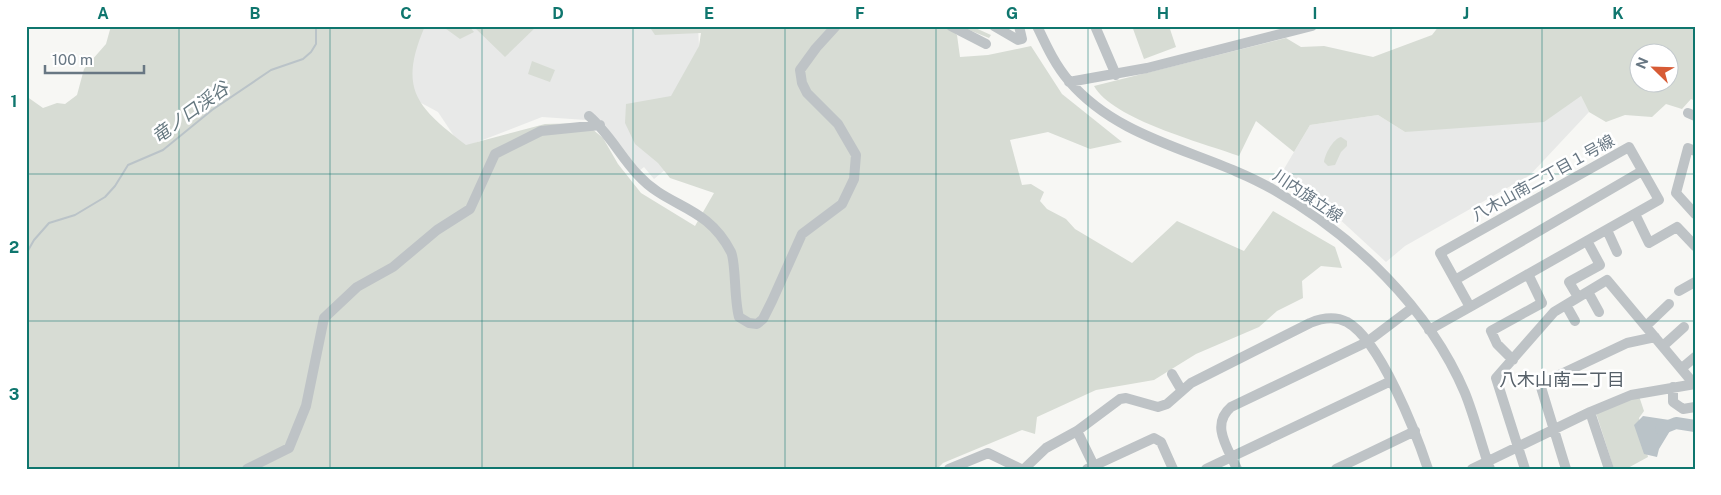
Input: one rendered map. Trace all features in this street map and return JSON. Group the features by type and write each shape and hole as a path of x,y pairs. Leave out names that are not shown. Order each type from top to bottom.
{"street":[{"path":"589,116 600,125 637,175 654,189 695,211 713,225 732,254 735,302 739,316 749,323 757,324 763,319 772,301 802,234 842,204 854,179 856,155 838,124 807,93 802,83 800,70 816,48 836,26"},
{"path":"951,26 986,44"},
{"path":"994,26 1018,40 1022,39 1019,26"},
{"name":"川内旗立線","path":"1037,26 1051,56 1069,82 1106,115 1122,125 1252,178 1299,205 1340,235 1368,260 1412,308 1429,330 1465,394 1489,465"},
{"path":"1095,26 1116,75"},
{"path":"1069,82 1116,75 1290,29 1312,26"},
{"path":"247,469 289,448 306,406 324,318 357,288 392,266 437,230 470,209 495,154 541,131 600,125"},
{"name":"八木山南二丁目１号線","path":"1429,330 1470,307 1528,274 1607,230 1659,200 1629,146 1440,253 1470,307"},
{"path":"1695,151 1688,148 1676,192 1695,214"},
{"path":"1455,280 1642,171"},
{"path":"1635,214 1649,243 1677,227 1695,246"},
{"path":"1607,230 1617,252"},
{"path":"1578,297 1569,282 1600,265 1587,241"},
{"path":"1513,360 1497,344 1491,331 1542,304 1528,274"},
{"path":"1472,469 1489,465 1518,447 1590,412 1631,395 1694,384 1607,280 1578,297 1544,321 1531,340 1496,378 1518,447 1524,469"},
{"path":"1680,292 1695,282"},
{"path":"1588,292 1599,312"},
{"path":"1646,326 1669,304"},
{"path":"1566,305 1575,321"},
{"path":"1237,469 1221,435 1220,425 1224,413 1231,406 1367,342 1412,308"},
{"path":"949,469 988,453 1022,469 1046,448 1077,431 1120,399 1126,398 1158,407 1167,404 1191,383 1320,319 1340,319 1349,323 1367,342 1391,382 1415,430 1428,469"},
{"path":"1663,346 1684,327"},
{"path":"1566,469 1540,384 1627,343 1655,337"},
{"path":"1682,368 1695,357"},
{"path":"1172,374 1182,391"},
{"path":"1206,469 1391,382"},
{"path":"1673,387 1673,402 1683,409 1695,407"},
{"path":"1590,412 1609,469"},
{"path":"1336,469 1415,430"},
{"path":"1077,431 1090,467 1154,438 1161,442 1174,469"}],"shaded area":[{"path":"111,26 425,26 413,66 413,81 417,94 424,107 435,119 466,145 545,124 585,123 603,138 618,164 641,193 695,226 714,193 670,178 658,163 635,144 625,123 626,104 671,96 699,46 701,33 655,35 649,26 946,26 957,35 960,57 988,55 1031,46 1062,94 1122,142 1090,149 1048,132 1010,140 1022,185 1031,184 1044,192 1040,201 1047,209 1066,219 1075,229 1132,263 1177,221 1244,251 1273,211 1335,247 1342,268 1321,266 1302,281 1303,298 1277,311 1259,327 1196,354 1154,380 1096,390 1037,417 1035,434 1022,430 943,463 937,469 26,469 26,96 43,108 57,103 65,104 77,95 84,69 106,44"},
{"path":"414,26 698,26 699,46 689,150 654,179 644,167 638,172 606,126 590,112 586,120 542,117 462,148 438,112 412,98 404,62"},
{"path":"442,26 469,26 474,32 460,39"},
{"path":"473,26 537,26 505,57"},
{"path":"959,26 971,26 991,35 989,38"},
{"path":"1132,26 1169,26 1176,47 1144,59"},
{"path":"1439,26 1695,26 1695,101 1691,99 1682,109 1666,104 1652,117 1625,115 1606,122 1589,112 1581,96 1544,122 1405,132 1378,115 1310,125 1294,152 1256,121 1239,156 1182,137 1138,119 1104,98 1094,86 1286,38 1301,47 1324,46 1373,57 1432,35"},
{"path":"532,61 555,70 550,82 528,74"},
{"path":"1581,96 1589,112 1530,175 1405,246 1386,262 1335,215 1278,179 1310,125 1378,115 1405,132"},
{"path":"1341,137 1347,141 1347,146 1341,152 1335,165 1328,166 1324,162 1326,155 1332,144"},
{"path":"1639,396 1644,411 1639,418 1648,457 1626,469 1614,469 1596,413"},
{"path":"1643,416 1676,421 1659,449 1657,457 1644,454 1634,425"}],"waterway":[{"name":"竜ノ口渓谷","path":"26,254 34,240 49,223 75,215 105,197 115,186 128,165 163,150 212,110 271,70 303,59 316,44 316,26"},
{"path":"1661,429 1676,423 1695,426"}],"district":[{"name":"八木山南二丁目","path":"1562,379"}]}
